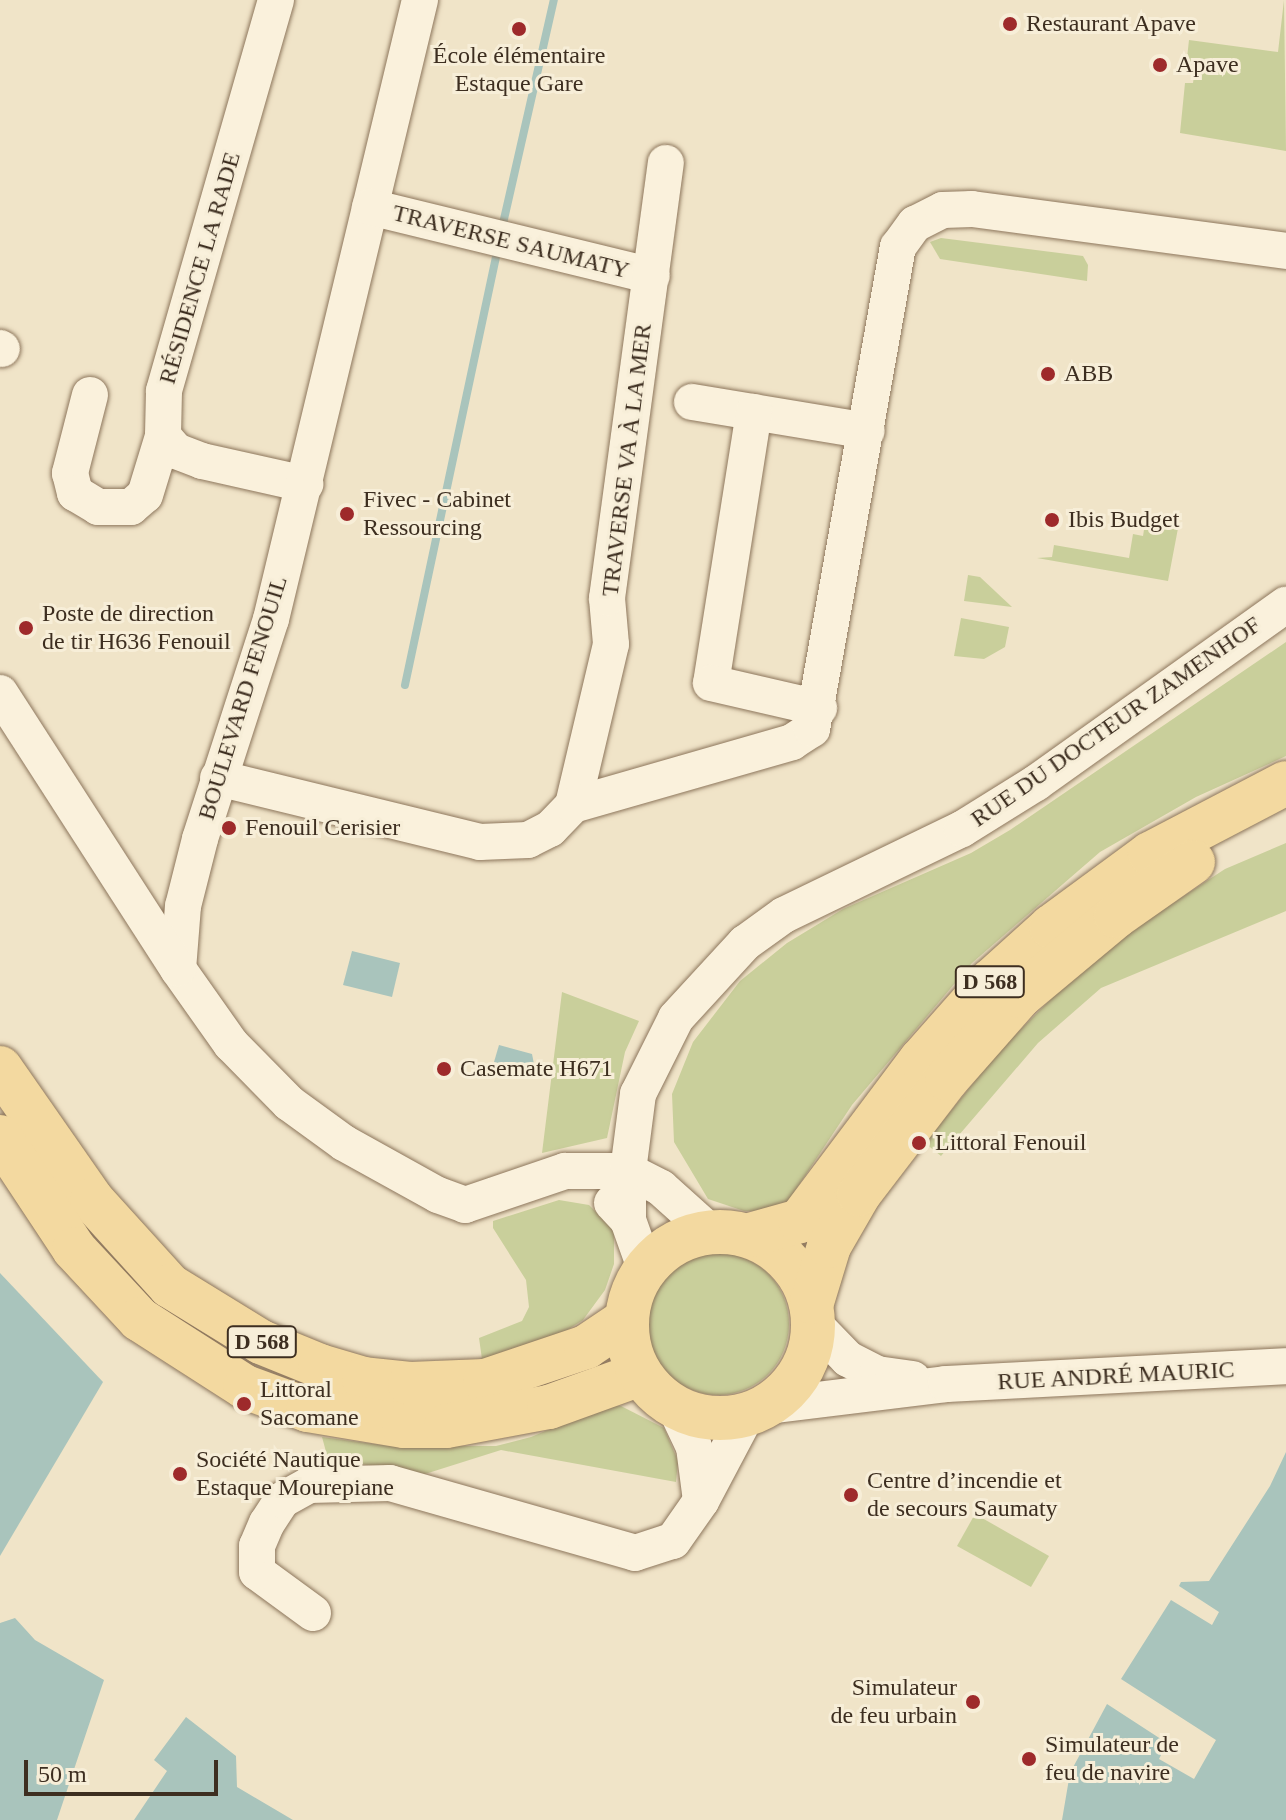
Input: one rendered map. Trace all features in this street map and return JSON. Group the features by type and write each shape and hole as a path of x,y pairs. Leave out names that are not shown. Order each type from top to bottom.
{"main road":[{"name":"D 568","path":"729,1233 800,1221 921,1060 991,981 1051,927 1150,854 1286,783"},
{"name":"D 568","path":"813,1314 829,1246 859,1194 947,1079 1020,996 1166,878 1286,816"},
{"name":"D 568","path":"0,1068 92,1200 170,1286 261,1342 320,1366 364,1379 410,1384 485,1381 586,1347 626,1320"},
{"name":"D 568","path":"0,1137 67,1239 139,1319 245,1387 295,1405 356,1420 446,1426 549,1407 640,1374"},
{"path":"729,1233 778,1250 799,1273 813,1314 809,1357 793,1385 758,1410 711,1418 675,1407 640,1374 629,1348 626,1320 631,1292 645,1268 673,1243 729,1233"}],"street":[{"name":"RÉSIDENCE LA RADE","path":"90,395 70,473 75,493 98,507 131,507 145,495 163,436 164,391 276,0"},
{"name":"BOULEVARD FENOUIL","path":"178,969 183,906 218,778 271,619 420,0"},
{"name":"TRAVERSE VA À LA MER","path":"573,805 611,644 607,598 666,163"},
{"name":"TRAVERSE SAUMATY","path":"370,207 652,276"},
{"path":"218,778 493,843 528,840 550,829 573,805 792,742 812,729 819,708 898,247 915,224 943,210 972,209 1286,251"},
{"path":"692,402 867,431"},
{"path":"754,412 711,683 819,708"},
{"path":"163,436 176,451 202,461 305,484"},
{"name":"RUE DU DOCTEUR ZAMENHOF","path":"628,1220 628,1171 638,1094 676,1018 745,943 784,915 962,829 1036,783 1286,605"},
{"path":"0,693 178,969 231,1044 289,1103 344,1143 465,1205 565,1171 628,1171 661,1188 729,1233"},
{"name":"RUE DU DOCTEUR ZAMENHOF","path":"651,1066 650,1131 661,1188"},
{"path":"524,1187 584,1188 606,1196 628,1220 645,1268"},
{"name":"RUE ANDRÉ MAURIC","path":"813,1314 848,1359 877,1374 946,1384"},
{"name":"RUE ANDRÉ MAURIC","path":"758,1410 946,1384 1286,1366"},
{"path":"675,1407 694,1447 701,1501"},
{"path":"313,1613 257,1572 257,1546 267,1523 282,1500 309,1485 390,1483 635,1553 673,1541 758,1410"}],"green space":[{"path":"1284,0 1286,151 1180,133 1185,83 1193,83 1195,69 1186,67 1189,40 1278,52"},
{"path":"941,238 1083,256 1088,265 1087,281 940,259 930,242"},
{"path":"1146,517 1179,523 1168,581 1037,558 1052,557 1054,545 1129,558 1133,534 1143,536"},
{"path":"968,575 980,577 1012,607 964,601"},
{"path":"961,618 1009,627 1005,647 984,659 954,656"},
{"path":"1286,642 1286,756 1196,797 1100,852 972,963 852,1105 787,1203 767,1211 744,1211 708,1199 674,1142 672,1094 693,1042 740,981 787,943 843,909 971,853 1010,830"},
{"path":"1286,843 1286,911 1101,988 1038,1043 941,1156 925,1143 999,1051 1097,953 1225,869"},
{"path":"562,992 639,1021 625,1052 607,1138 542,1153"},
{"path":"559,1200 589,1205 614,1230 614,1264 605,1290 583,1320 553,1339 482,1359 479,1338 522,1321 529,1307 526,1280 493,1228 493,1221"},
{"path":"718,1253 745,1258 768,1274 784,1297 789,1324 784,1351 768,1374 745,1390 718,1395 691,1390 668,1374 652,1351 647,1324 652,1297 668,1274 691,1258"},
{"path":"605,1406 621,1406 664,1428 678,1461 676,1482 501,1450 425,1474 328,1459 322,1437 389,1446 496,1446 531,1437"},
{"path":"975,1514 1049,1556 1031,1587 957,1546"}],"water":[{"path":"352,951 400,963 392,997 343,985"},
{"path":"499,1045 532,1054 534,1064 528,1070 494,1062"},
{"path":"0,1273 103,1382 0,1556"},
{"path":"1286,1452 1286,1820 1062,1820 1070,1773 1107,1704 1167,1743 1159,1759 1194,1779 1216,1740 1121,1679 1171,1600 1212,1625 1219,1612 1179,1586 1181,1582 1209,1581 1270,1486"},
{"path":"15,1618 35,1640 104,1680 57,1820 0,1820 0,1623"},
{"path":"186,1717 236,1756 237,1787 293,1820 134,1820 167,1771 154,1760"}],"waterway":[{"path":"502,228 554,0"},
{"path":"405,685 496,256"}],"place":[{"name":"Restaurant Apave","path":"1010,24"},
{"name":"École élémentaire Estaque Gare","path":"519,29"},
{"name":"Apave","path":"1160,65"},
{"name":"ABB","path":"1048,374"},
{"name":"Fivec - Cabinet Ressourcing","path":"347,514"},
{"name":"Ibis Budget","path":"1052,520"},
{"name":"Poste de direction de tir H636 Fenouil","path":"26,628"},
{"name":"Fenouil Cerisier","path":"229,828"},
{"name":"Casemate H671","path":"444,1069"},
{"name":"Littoral Fenouil","path":"919,1143"},
{"name":"Littoral Sacomane","path":"244,1404"},
{"name":"Société Nautique Estaque Mourepiane","path":"180,1474"},
{"name":"Centre d’incendie et de secours Saumaty","path":"851,1495"},
{"name":"Simulateur de feu urbain","path":"973,1702"},
{"name":"Simulateur de feu de navire","path":"1029,1759"}]}
